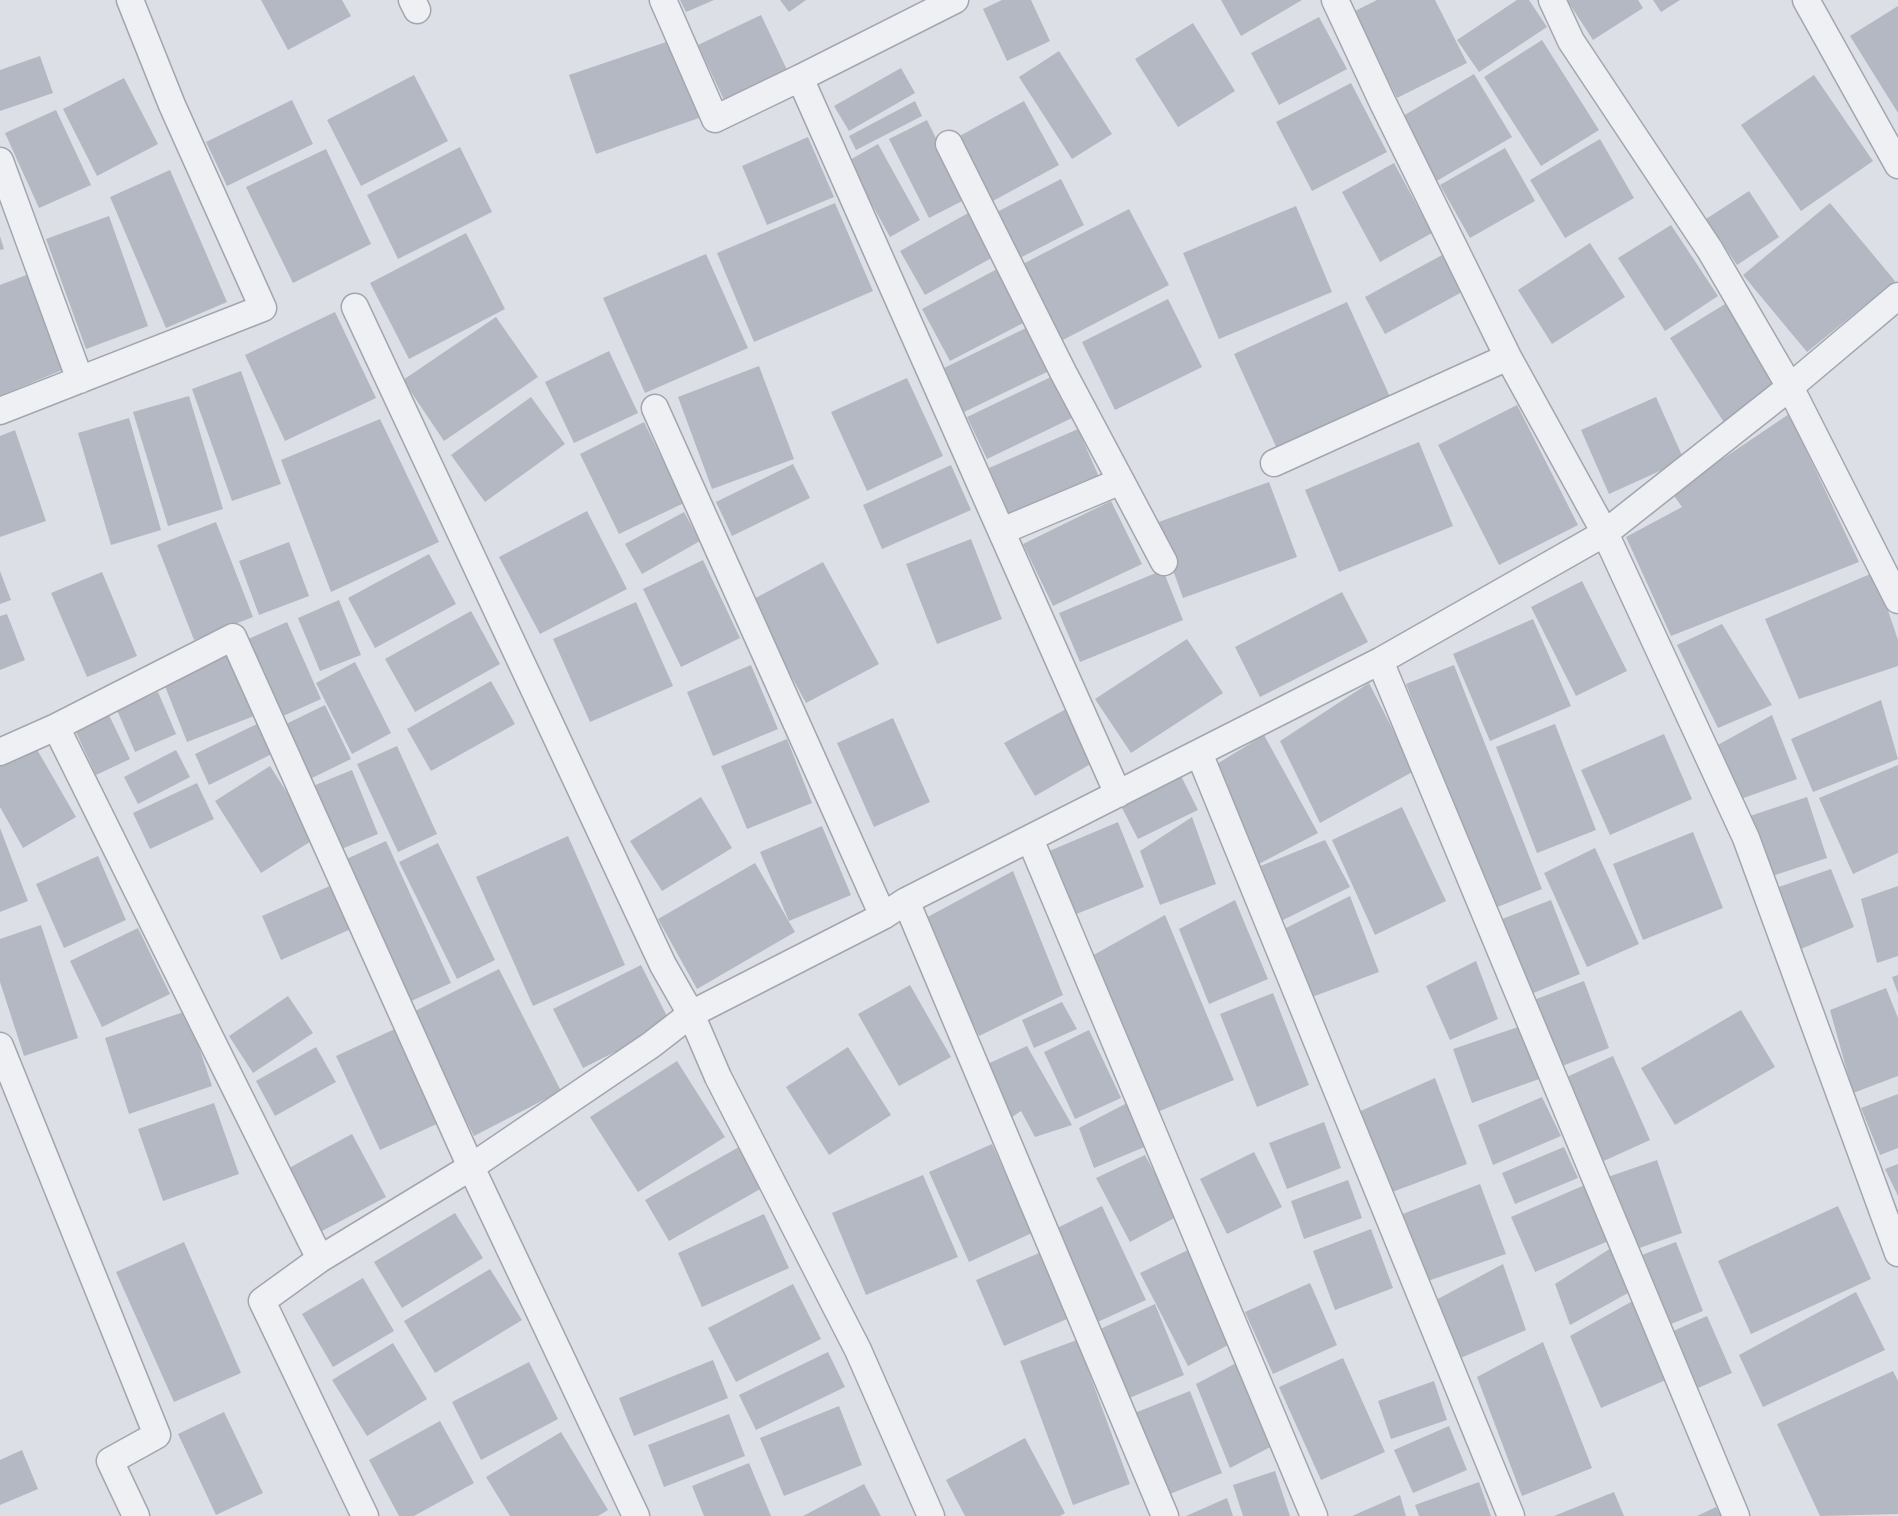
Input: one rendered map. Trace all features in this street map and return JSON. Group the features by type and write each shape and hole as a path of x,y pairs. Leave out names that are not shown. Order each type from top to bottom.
{"street":[{"path":"0,411 263,308 172,105 130,0"},
{"path":"663,0 715,119 955,0"},
{"path":"1335,0 1386,110 1508,357 1605,533 1746,838 1898,1253"},
{"path":"1552,0 1571,41 1710,250 1790,387 1898,600"},
{"path":"1806,0 1898,165"},
{"path":"800,78 1118,794"},
{"path":"950,144 1063,372 1164,562"},
{"path":"0,161 80,380"},
{"path":"365,1516 262,1301 320,1259 471,1167 651,1045 691,1014 883,916 906,901 1380,661 1605,533 1790,387 1898,296"},
{"path":"355,307 663,965 691,1014 718,1077 858,1350 931,1516"},
{"path":"1274,463 1508,357"},
{"path":"655,408 883,916"},
{"path":"1002,531 1120,481"},
{"path":"0,752 56,727 234,637 471,1167 636,1516"},
{"path":"1380,661 1736,1516"},
{"path":"56,727 320,1259"},
{"path":"1199,753 1511,1516"},
{"path":"1030,839 1314,1516"},
{"path":"906,901 1164,1516"},
{"path":"0,1046 157,1435 110,1461 136,1516"}],"building":[{"path":"261,0 342,0 351,16 288,50"},
{"path":"680,0 714,0 686,12"},
{"path":"780,0 806,0 789,12"},
{"path":"1002,0 1031,0 1050,41 1007,61 983,9"},
{"path":"1221,0 1302,0 1241,36"},
{"path":"1377,0 1435,0 1467,63 1397,98 1353,12"},
{"path":"1517,0 1529,0 1547,27 1479,72 1457,40"},
{"path":"1567,0 1638,0 1643,8 1593,40"},
{"path":"1653,0 1680,0 1661,12"},
{"path":"1898,6 1898,113 1850,36"},
{"path":"761,15 787,70 724,100 698,45"},
{"path":"1319,17 1347,69 1279,105 1251,53"},
{"path":"1193,23 1235,91 1178,127 1135,59"},
{"path":"672,40 699,118 596,154 569,75"},
{"path":"1542,40 1599,130 1541,166 1484,77"},
{"path":"1059,51 1112,134 1072,159 1019,77"},
{"path":"40,56 53,93 0,111 0,70"},
{"path":"901,68 915,93 849,131 834,106"},
{"path":"1474,74 1512,137 1435,182 1398,119"},
{"path":"414,75 448,141 361,186 327,120"},
{"path":"1814,75 1873,161 1801,211 1741,125"},
{"path":"124,78 158,144 97,176 63,109"},
{"path":"1351,83 1387,152 1312,191 1276,122"},
{"path":"292,100 313,144 227,186 206,142"},
{"path":"915,101 922,116 856,150 849,136"},
{"path":"1024,101 1059,165 991,202 956,138"},
{"path":"56,110 91,185 39,208 5,133"},
{"path":"927,120 966,199 929,218 889,139"},
{"path":"808,137 834,197 767,225 742,166"},
{"path":"1600,139 1634,198 1565,238 1530,180"},
{"path":"878,144 920,220 890,237 848,161"},
{"path":"460,147 492,212 398,259 367,195"},
{"path":"1505,148 1535,201 1470,238 1440,185"},
{"path":"326,149 371,244 293,283 246,187"},
{"path":"1394,163 1432,233 1380,262 1342,192"},
{"path":"170,170 227,302 166,328 110,197"},
{"path":"1061,179 1084,225 1018,259 995,213"},
{"path":"1749,191 1779,237 1737,265 1706,219"},
{"path":"835,203 873,291 754,342 717,253"},
{"path":"1830,203 1895,281 1807,352 1743,275"},
{"path":"1296,206 1332,292 1219,339 1183,253"},
{"path":"1129,209 1169,285 1059,342 1019,266"},
{"path":"970,212 995,256 925,295 900,251"},
{"path":"109,216 148,326 86,349 46,239"},
{"path":"1671,225 1718,296 1665,331 1618,258"},
{"path":"466,233 505,309 409,359 370,283"},
{"path":"0,236 4,249 0,250"},
{"path":"1590,243 1625,297 1552,344 1518,290"},
{"path":"706,254 748,348 645,393 603,298"},
{"path":"1442,255 1462,292 1385,334 1365,297"},
{"path":"999,268 1027,321 950,361 922,309"},
{"path":"29,274 67,368 0,396 0,285"},
{"path":"1168,299 1202,367 1115,410 1082,342"},
{"path":"1347,302 1391,399 1278,451 1234,354"},
{"path":"1725,304 1777,390 1725,424 1670,338"},
{"path":"335,312 376,398 285,441 245,355"},
{"path":"496,317 538,377 444,441 403,380"},
{"path":"1028,327 1049,371 964,412 944,368"},
{"path":"609,351 638,413 574,443 545,382"},
{"path":"759,366 794,459 712,489 678,397"},
{"path":"241,371 281,484 232,501 192,389"},
{"path":"1053,376 1072,418 987,459 967,417"},
{"path":"907,378 943,456 867,491 831,412"},
{"path":"189,396 223,509 168,526 133,412"},
{"path":"531,397 565,444 485,502 451,455"},
{"path":"1656,397 1684,460 1609,494 1581,430"},
{"path":"1517,405 1578,525 1499,565 1438,445"},
{"path":"1789,414 1859,562 1671,636 1626,537 1682,507 1672,493"},
{"path":"129,418 161,530 111,545 78,433"},
{"path":"380,419 439,542 331,592 281,460"},
{"path":"644,422 684,503 619,534 580,454"},
{"path":"1078,429 1099,477 1010,516 989,468"},
{"path":"15,430 46,521 0,537 0,436"},
{"path":"1419,442 1453,526 1339,572 1305,490"},
{"path":"793,464 810,498 732,536 716,502"},
{"path":"951,465 971,510 882,549 863,505"},
{"path":"1269,482 1297,557 1183,598 1156,523"},
{"path":"1111,501 1142,564 1053,606 1023,544"},
{"path":"587,511 627,589 540,634 499,557"},
{"path":"684,512 700,541 642,574 625,544"},
{"path":"216,522 253,617 194,640 157,545"},
{"path":"971,539 1002,619 937,644 906,564"},
{"path":"289,542 309,596 259,615 239,561"},
{"path":"429,554 456,604 375,648 348,598"},
{"path":"703,560 740,638 681,667 643,589"},
{"path":"823,562 879,664 806,703 750,601"},
{"path":"1163,570 1183,620 1080,662 1059,613"},
{"path":"0,571 11,600 0,604"},
{"path":"102,572 137,656 87,677 51,593"},
{"path":"1875,572 1898,640 1898,666 1799,699 1765,619"},
{"path":"1582,581 1627,671 1576,696 1531,607"},
{"path":"1342,592 1368,642 1260,697 1235,647"},
{"path":"339,600 361,655 320,671 298,618"},
{"path":"636,602 673,686 590,722 553,639"},
{"path":"471,611 500,664 415,712 385,659"},
{"path":"7,614 25,660 0,670 0,616"},
{"path":"1533,619 1571,706 1490,741 1453,654"},
{"path":"287,622 321,699 281,717 248,639"},
{"path":"1722,624 1772,705 1718,728 1677,645"},
{"path":"1187,639 1223,693 1131,753 1095,699"},
{"path":"230,655 254,716 187,742 163,681"},
{"path":"355,662 391,733 352,754 316,683"},
{"path":"751,665 778,729 713,756 687,692"},
{"path":"1454,665 1542,889 1495,908 1406,684"},
{"path":"491,681 515,724 431,771 407,729"},
{"path":"1369,683 1414,771 1320,823 1280,741"},
{"path":"158,692 176,734 135,752 117,710"},
{"path":"1881,700 1898,759 1813,792 1791,739"},
{"path":"325,705 351,759 310,779 284,725"},
{"path":"1066,709 1096,761 1035,796 1004,743"},
{"path":"108,713 130,759 96,775 74,728"},
{"path":"1772,715 1797,779 1735,801 1716,746"},
{"path":"893,718 930,802 874,827 837,743"},
{"path":"261,722 276,752 209,785 195,754"},
{"path":"1555,724 1596,830 1537,853 1496,747"},
{"path":"1664,734 1692,799 1610,835 1581,770"},
{"path":"1264,735 1318,833 1253,867 1212,767"},
{"path":"787,739 812,803 747,829 721,766"},
{"path":"35,746 76,817 23,848 0,807 0,766"},
{"path":"397,746 437,834 398,852 357,764"},
{"path":"176,750 190,777 138,804 124,777"},
{"path":"1898,765 1898,853 1853,874 1819,798"},
{"path":"270,766 316,838 261,873 215,801"},
{"path":"352,770 378,834 339,850 313,786"},
{"path":"1180,774 1198,810 1138,839 1121,806"},
{"path":"197,783 214,819 150,849 133,813"},
{"path":"701,797 732,848 662,891 630,841"},
{"path":"1807,797 1827,858 1769,877 1750,816"},
{"path":"1402,807 1446,901 1375,935 1332,840"},
{"path":"1192,817 1216,884 1160,905 1140,851"},
{"path":"1118,822 1144,887 1074,915 1047,852"},
{"path":"822,826 851,895 789,921 760,852"},
{"path":"0,828 28,901 0,912"},
{"path":"1693,832 1723,908 1643,940 1613,864"},
{"path":"568,836 625,965 533,1006 476,877"},
{"path":"1325,840 1350,887 1277,923 1253,869"},
{"path":"386,841 451,983 407,1003 342,861"},
{"path":"438,843 495,960 457,979 399,862"},
{"path":"1595,848 1639,944 1587,967 1544,873"},
{"path":"98,856 126,920 64,948 36,884"},
{"path":"755,863 795,932 697,989 658,919"},
{"path":"1831,869 1854,927 1796,951 1770,890"},
{"path":"1013,871 1063,995 979,1036 922,920"},
{"path":"332,885 351,929 281,960 262,916"},
{"path":"1898,886 1898,956 1877,963 1861,899"},
{"path":"1350,896 1379,972 1304,1000 1280,931"},
{"path":"1235,900 1268,979 1209,1004 1179,929"},
{"path":"1551,900 1580,974 1526,996 1497,921"},
{"path":"1165,915 1234,1080 1155,1113 1090,957"},
{"path":"41,925 78,1038 24,1056 0,982 0,939"},
{"path":"138,928 170,994 102,1027 70,961"},
{"path":"1476,961 1498,1019 1450,1040 1426,986"},
{"path":"641,965 671,1024 583,1068 553,1009"},
{"path":"499,969 561,1091 474,1136 411,1013"},
{"path":"1898,975 1898,994 1892,977"},
{"path":"1584,981 1609,1048 1557,1068 1531,1001"},
{"path":"910,985 951,1057 899,1086 858,1014"},
{"path":"1886,988 1898,1018 1898,1076 1853,1093 1830,1010"},
{"path":"1273,993 1309,1085 1257,1107 1220,1014"},
{"path":"288,996 313,1033 253,1073 229,1036"},
{"path":"1062,1002 1077,1029 1034,1048 1022,1020"},
{"path":"1741,1010 1775,1067 1675,1125 1641,1068"},
{"path":"187,1011 212,1086 129,1114 105,1038"},
{"path":"1524,1025 1542,1078 1472,1103 1453,1049"},
{"path":"397,1028 441,1122 380,1150 336,1056"},
{"path":"1089,1030 1121,1098 1075,1119 1044,1052"},
{"path":"1027,1046 1072,1125 1035,1137 1021,1111 1005,1122 983,1066"},
{"path":"316,1047 336,1082 275,1116 256,1081"},
{"path":"848,1047 891,1115 829,1155 786,1087"},
{"path":"1613,1056 1650,1140 1597,1164 1560,1080"},
{"path":"677,1061 725,1137 638,1192 590,1117"},
{"path":"1435,1078 1467,1164 1387,1194 1356,1113"},
{"path":"1898,1094 1898,1148 1880,1155 1861,1108"},
{"path":"1542,1097 1561,1136 1493,1165 1478,1125"},
{"path":"214,1103 239,1174 163,1201 138,1129"},
{"path":"1127,1103 1147,1146 1094,1168 1079,1128"},
{"path":"1324,1122 1341,1168 1287,1189 1269,1143"},
{"path":"352,1134 386,1197 322,1231 289,1168"},
{"path":"746,1143 769,1184 669,1241 645,1200"},
{"path":"992,1144 1032,1233 969,1262 929,1172"},
{"path":"1564,1147 1578,1178 1515,1204 1502,1173"},
{"path":"1254,1152 1282,1207 1227,1234 1200,1179"},
{"path":"1145,1155 1178,1216 1130,1242 1096,1178"},
{"path":"1657,1160 1682,1233 1631,1251 1605,1178"},
{"path":"1898,1164 1898,1196 1885,1169"},
{"path":"923,1175 958,1257 866,1295 832,1213"},
{"path":"1348,1180 1362,1218 1304,1239 1291,1201"},
{"path":"1480,1184 1506,1254 1422,1283 1400,1215"},
{"path":"1587,1184 1611,1240 1535,1272 1511,1217"},
{"path":"1102,1206 1146,1300 1093,1324 1051,1231"},
{"path":"1838,1206 1871,1279 1751,1334 1718,1261"},
{"path":"455,1213 483,1258 402,1308 374,1262"},
{"path":"764,1214 789,1268 702,1307 678,1253"},
{"path":"1371,1229 1393,1288 1335,1310 1313,1251"},
{"path":"184,1242 241,1373 174,1402 116,1272"},
{"path":"1676,1242 1703,1311 1661,1328 1634,1258"},
{"path":"1611,1248 1628,1293 1570,1325 1555,1284"},
{"path":"1188,1250 1232,1343 1188,1366 1140,1273"},
{"path":"1039,1253 1067,1319 1004,1346 976,1280"},
{"path":"1503,1264 1526,1330 1456,1360 1436,1300"},
{"path":"490,1269 522,1320 435,1373 404,1321"},
{"path":"363,1278 394,1331 333,1367 302,1314"},
{"path":"1310,1283 1337,1345 1273,1374 1245,1312"},
{"path":"793,1284 821,1339 736,1382 708,1328"},
{"path":"1856,1292 1885,1350 1763,1407 1739,1355"},
{"path":"1636,1299 1668,1379 1601,1408 1570,1336"},
{"path":"1155,1304 1184,1375 1127,1399 1098,1330"},
{"path":"1707,1316 1732,1373 1689,1392 1664,1335"},
{"path":"1077,1340 1130,1484 1073,1505 1020,1361"},
{"path":"1543,1342 1592,1468 1522,1496 1477,1377"},
{"path":"393,1343 427,1399 367,1436 332,1380"},
{"path":"828,1352 845,1387 756,1430 739,1395"},
{"path":"1343,1358 1385,1452 1321,1480 1279,1387"},
{"path":"713,1360 728,1398 634,1436 619,1398"},
{"path":"1240,1361 1282,1441 1230,1468 1196,1384"},
{"path":"529,1362 558,1419 481,1460 452,1402"},
{"path":"1893,1371 1898,1381 1898,1514 1820,1516 1777,1424"},
{"path":"1434,1381 1447,1420 1391,1439 1378,1401"},
{"path":"1190,1391 1222,1473 1165,1496 1132,1414"},
{"path":"839,1406 862,1465 784,1496 760,1438"},
{"path":"224,1412 263,1493 216,1515 178,1434"},
{"path":"729,1414 745,1456 664,1487 648,1445"},
{"path":"440,1421 474,1483 414,1516 399,1516 369,1460"},
{"path":"1449,1426 1467,1470 1413,1493 1394,1450"},
{"path":"561,1432 608,1510 598,1516 510,1516 486,1477"},
{"path":"1025,1438 1065,1513 1060,1516 965,1516 946,1480"},
{"path":"22,1450 38,1489 0,1505 0,1460"},
{"path":"749,1463 771,1516 704,1516 692,1486"},
{"path":"1275,1471 1290,1516 1243,1516 1233,1485"},
{"path":"1479,1482 1491,1516 1419,1516 1415,1505"},
{"path":"864,1484 881,1516 803,1516"},
{"path":"1614,1492 1624,1516 1554,1516"},
{"path":"1400,1495 1406,1516 1352,1516"},
{"path":"1227,1498 1233,1516 1186,1516"},
{"path":"1716,1507 1721,1516 1697,1516"}]}
